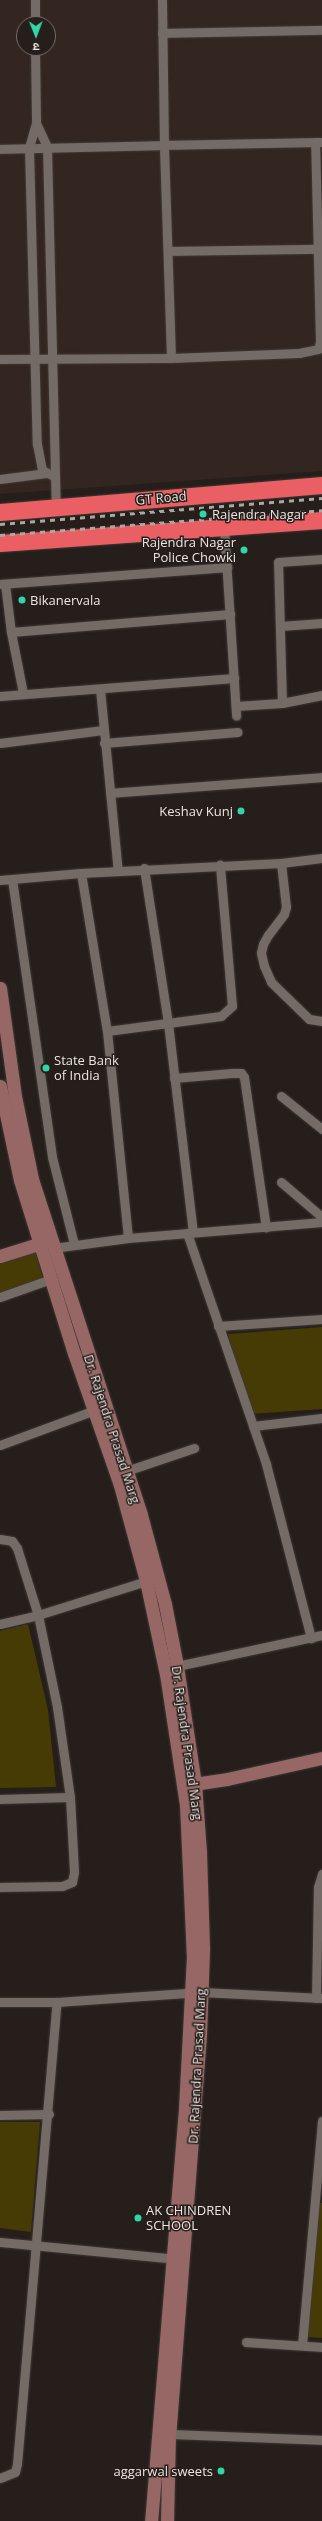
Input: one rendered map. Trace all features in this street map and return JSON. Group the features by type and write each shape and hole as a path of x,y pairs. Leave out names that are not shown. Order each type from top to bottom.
{"highway":[{"name":"GT Road","path":"0,512 322,485"},
{"path":"0,543 322,520"}],"main road":[{"name":"Dr. Rajendra Prasad Marg","path":"0,988 16,1096 46,1241 100,1409 120,1485 152,1579 166,1674 189,1785"},
{"name":"Dr. Rajendra Prasad Marg","path":"0,1086 20,1180 46,1241 51,1279 100,1409 126,1471 152,1579 177,1666 189,1785 193,1956 196,1993 185,2109 169,2434 167,2521"},
{"path":"0,1251 46,1241"},
{"path":"0,1256 46,1241"},
{"path":"189,1785 322,1758"},
{"name":"Dr. Rajendra Prasad Marg","path":"151,2521 178,2259"}],"street":[{"path":"35,0 35,16"},
{"path":"162,0 164,145 171,358"},
{"path":"162,33 322,30"},
{"path":"35,56 36,123 28,148 34,358 38,462 42,470 50,475"},
{"path":"36,123 47,148 53,358 50,475 56,507"},
{"path":"0,149 318,142 318,349 299,354 171,358 0,359"},
{"path":"168,251 317,249"},
{"path":"0,480 50,475"},
{"path":"224,528 236,716"},
{"path":"282,703 278,562 322,559"},
{"path":"23,693 3,584 227,567"},
{"path":"11,632 230,614"},
{"path":"280,626 322,623"},
{"path":"0,696 23,693 234,678"},
{"path":"100,688 104,743 118,871"},
{"path":"236,706 282,703 322,695"},
{"path":"0,743 103,730"},
{"path":"104,743 238,732"},
{"path":"110,793 322,778"},
{"path":"0,880 144,868 281,863 322,858"},
{"path":"281,863 286,907 284,914 268,934 263,944 261,953 264,966 271,982 309,1019 322,1021"},
{"path":"107,1031 221,1016 232,1006 220,865"},
{"path":"144,868 168,1023 190,1233 218,1326 253,1426 289,1549 311,1638"},
{"path":"82,873 107,1031 128,1238"},
{"path":"12,879 52,1157 74,1244"},
{"path":"174,1078 232,1073 241,1073 244,1077 266,1227"},
{"path":"281,1096 322,1129"},
{"path":"281,1182 322,1217"},
{"path":"46,1241 74,1244 128,1238 322,1222"},
{"path":"0,1297 51,1279"},
{"path":"218,1326 322,1319"},
{"path":"0,1445 100,1409"},
{"path":"253,1426 322,1418"},
{"path":"126,1471 194,1448"},
{"path":"0,1539 12,1541 18,1548 38,1615 57,1707 70,1797 74,1872 72,1882 62,1886 0,1887"},
{"path":"0,1624 38,1615 152,1579"},
{"path":"177,1666 322,1635"},
{"path":"0,1799 70,1797"},
{"path":"0,2002 57,2002 196,1993 319,1998 318,1887 322,1874"},
{"path":"0,2478 15,2472 17,2464 49,2114 57,2002"},
{"path":"0,2115 49,2114"},
{"path":"302,2346 319,2198 322,2121"},
{"path":"0,2242 178,2259"},
{"path":"246,2342 322,2347"},
{"path":"169,2434 322,2440"}],"shaded area":[{"path":"0,0 322,0 322,471 0,494"},
{"path":"32,1240 43,1279 0,1294 0,1251"},
{"path":"322,1327 322,1409 250,1414 228,1334"},
{"path":"28,1624 48,1710 56,1787 0,1788 0,1631"},
{"path":"0,2122 40,2122 31,2232 0,2228"},
{"path":"317,2203 322,2203 322,2338 308,2337"}],"railway":[{"path":"0,524 322,498"},
{"path":"0,535 322,510"}],"place":[{"name":"Rajendra Nagar","path":"203,514"},
{"name":"Rajendra Nagar Police Chowki","path":"244,550"},
{"name":"Bikanervala","path":"22,600"},
{"name":"Keshav Kunj","path":"241,811"},
{"name":"State Bank of India","path":"46,1068"},
{"name":"AK CHINDREN SCHOOL","path":"138,2218"},
{"name":"aggarwal sweets","path":"221,2471"}]}
